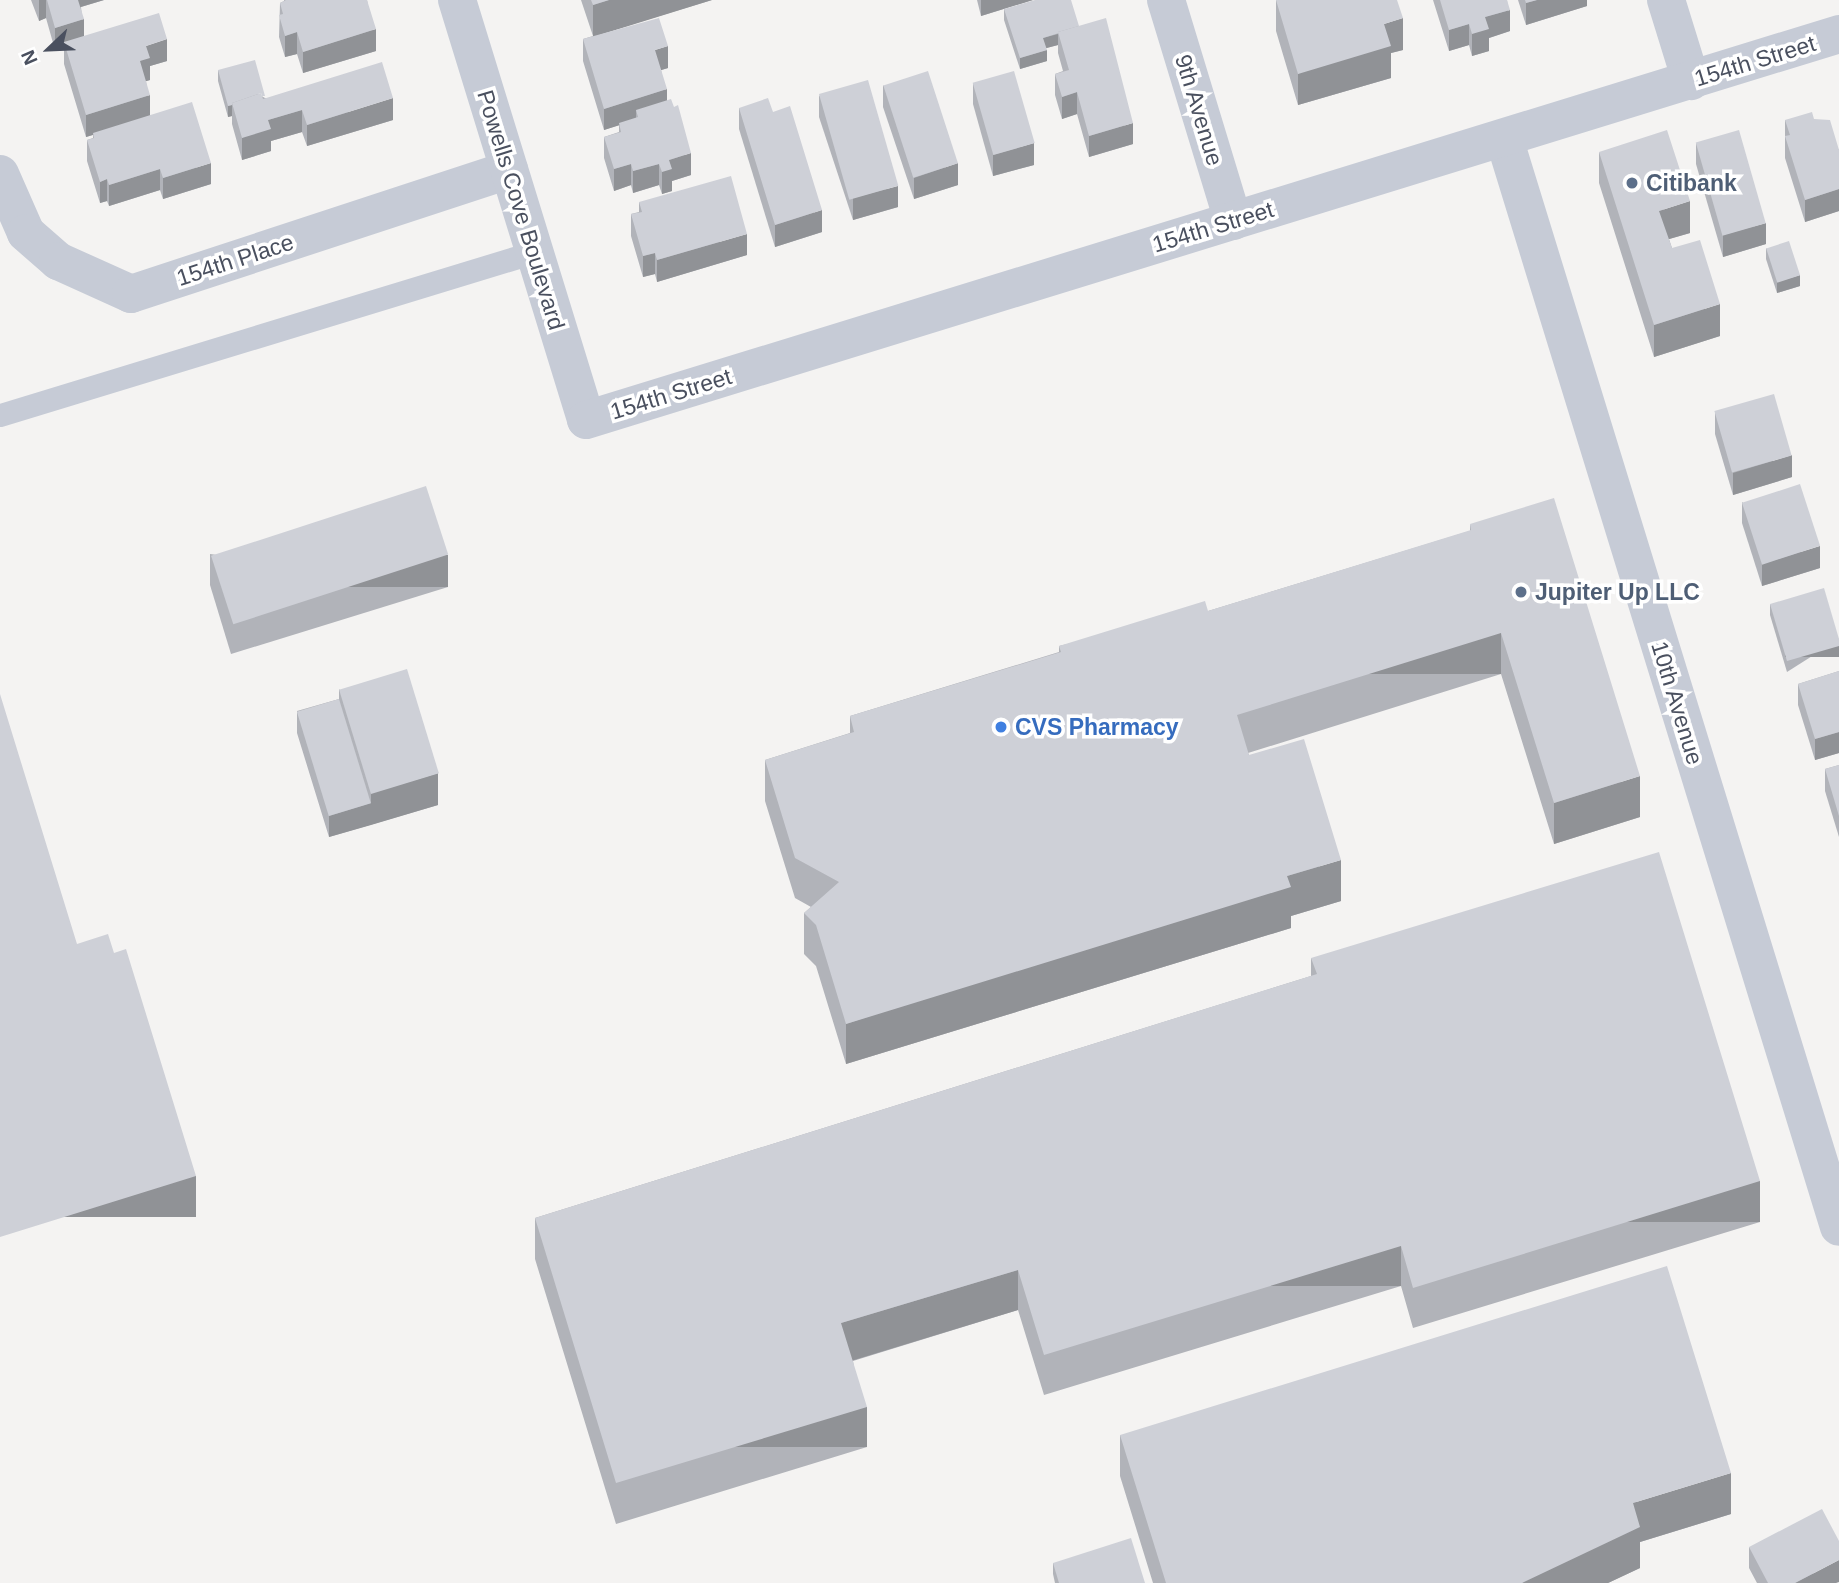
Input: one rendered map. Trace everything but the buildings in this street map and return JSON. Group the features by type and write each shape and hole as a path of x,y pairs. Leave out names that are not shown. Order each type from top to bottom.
{"street":[{"name":"Powells Cove Boulevard","path":"457,0 586,420"},
{"name":"9th Avenue","path":"1166,0 1233,221"},
{"path":"1666,0 1690,81"},
{"name":"154th Street","path":"586,420 1839,34"},
{"name":"10th Avenue","path":"1504,138 1839,1227"},
{"name":"154th Place","path":"1,178 26,233 58,261 131,295 509,170"}],"lane":[{"path":"0,415 534,252"}],"place":[{"name":"Citibank","path":"1632,183"},
{"name":"Jupiter Up LLC","path":"1521,592"},
{"name":"CVS Pharmacy","path":"1001,727"}]}
